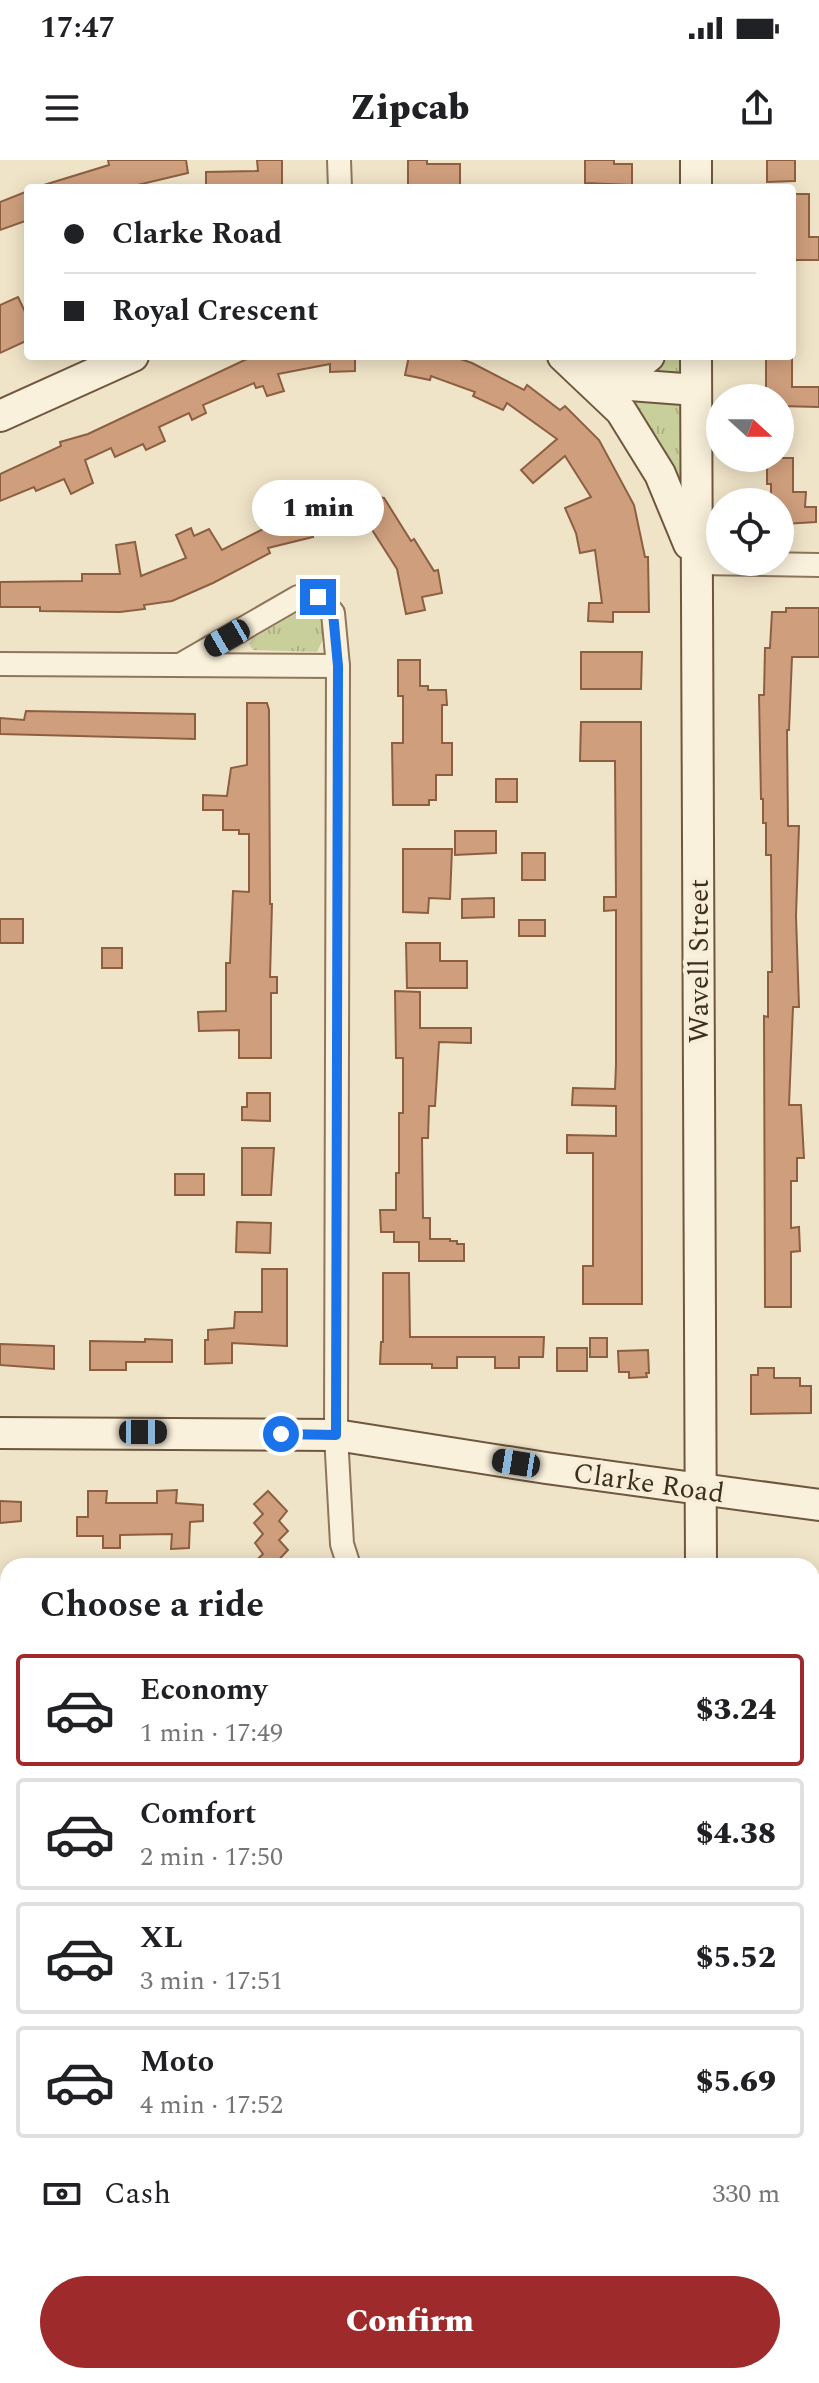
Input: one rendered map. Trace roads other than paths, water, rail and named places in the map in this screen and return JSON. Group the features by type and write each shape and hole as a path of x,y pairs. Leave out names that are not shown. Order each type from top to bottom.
{"street":[{"path":"339,160 340,184"},
{"path":"696,160 696,184"},
{"path":"0,416 124,360"},
{"path":"567,360 621,411 660,474 697,563 819,565"},
{"path":"572,360 630,385 696,390"},
{"path":"577,360 618,372 644,360"},
{"name":"Wavell Street","path":"696,360 701,1558"},
{"path":"180,665 298,597 318,597 333,613 338,666 336,1435 342,1544 346,1558"},
{"path":"0,664 338,666"},
{"name":"Clarke Road","path":"0,1433 336,1435 819,1505"}]}
